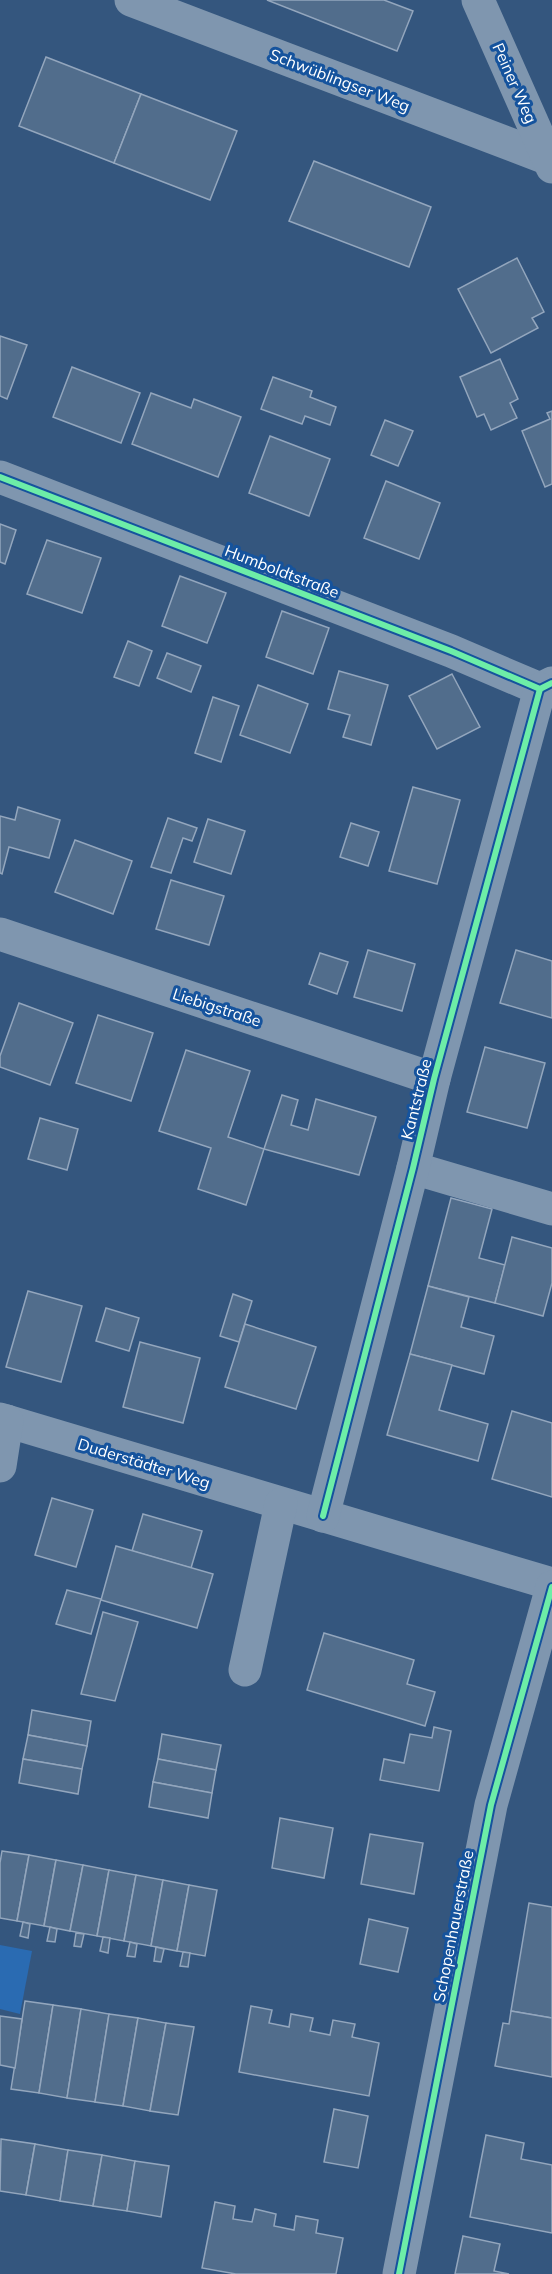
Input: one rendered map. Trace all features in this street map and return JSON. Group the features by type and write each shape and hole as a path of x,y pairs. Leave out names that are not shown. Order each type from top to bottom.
{"street":[{"name":"Schwüblingser Weg","path":"131,0 550,163"},
{"name":"Peiner Weg","path":"478,0 550,163"},
{"name":"Humboldtstraße","path":"0,477 546,686"},
{"name":"Kantstraße","path":"323,1516 434,1079 546,686"},
{"name":"Liebigstraße","path":"0,934 434,1079"},
{"path":"413,1168 552,1209"},
{"name":"Duderstädter Weg","path":"0,1466 4,1420 552,1585"},
{"path":"245,1670 281,1504"},
{"name":"Schopenhauerstraße","path":"399,2274 491,1804 552,1585"}],"shaded area":[{"path":"0,1945 32,1951 20,2014 0,2009"}],"building":[{"path":"267,0 384,0 413,11 397,51"},
{"path":"46,57 141,94 114,163 19,126"},
{"path":"141,94 237,131 210,200 114,163"},
{"path":"314,161 431,207 409,267 289,221"},
{"path":"517,258 544,312 532,318 538,328 491,353 458,289"},
{"path":"0,336 27,345 7,399 0,396"},
{"path":"500,359 518,399 510,403 517,418 491,430 484,414 477,417 460,377"},
{"path":"72,367 140,393 121,443 53,417"},
{"path":"273,377 312,391 310,397 336,407 330,425 305,416 302,424 261,409"},
{"path":"151,393 191,408 194,399 241,417 218,477 132,444"},
{"path":"552,411 552,484 545,487 522,431 550,419 547,413"},
{"path":"385,420 413,431 398,466 371,455"},
{"path":"270,436 330,459 309,516 249,493"},
{"path":"386,481 440,503 419,559 364,538"},
{"path":"0,524 16,530 5,564 0,562"},
{"path":"47,540 101,558 82,613 27,594"},
{"path":"180,576 226,593 207,643 162,626"},
{"path":"282,611 329,628 313,674 266,657"},
{"path":"128,641 152,651 139,686 114,677"},
{"path":"167,653 201,666 191,692 157,678"},
{"path":"339,671 388,685 371,745 343,737 350,715 328,709"},
{"path":"452,674 480,727 437,749 409,696"},
{"path":"258,685 308,704 290,753 240,735"},
{"path":"213,697 239,706 221,762 195,753"},
{"path":"413,787 460,800 437,884 389,871"},
{"path":"18,807 60,820 49,858 9,847 2,874 0,873 0,816 15,820"},
{"path":"168,818 197,828 192,841 183,838 171,873 151,867"},
{"path":"208,819 245,831 231,874 194,862"},
{"path":"351,823 379,832 368,866 340,857"},
{"path":"75,840 132,861 113,914 55,892"},
{"path":"171,880 224,896 209,945 156,929"},
{"path":"368,950 415,964 402,1011 354,997"},
{"path":"516,950 552,961 552,1018 500,1003"},
{"path":"320,953 348,962 337,994 309,984"},
{"path":"19,1003 73,1023 50,1085 0,1067 0,1056"},
{"path":"98,1015 153,1033 131,1101 76,1083"},
{"path":"485,1047 545,1063 527,1128 467,1112"},
{"path":"186,1050 250,1071 228,1137 264,1149 246,1205 198,1189 211,1148 159,1131"},
{"path":"282,1095 298,1100 291,1125 308,1130 316,1099 376,1117 359,1175 264,1149"},
{"path":"40,1118 78,1129 67,1170 28,1159"},
{"path":"451,1198 492,1209 479,1258 505,1265 495,1303 428,1286"},
{"path":"512,1237 552,1248 552,1283 543,1316 495,1303"},
{"path":"428,1286 469,1297 461,1327 494,1336 484,1374 410,1354"},
{"path":"28,1291 82,1306 61,1382 6,1367"},
{"path":"233,1294 252,1301 239,1342 220,1336"},
{"path":"106,1308 139,1318 129,1351 96,1341"},
{"path":"245,1324 316,1347 296,1409 225,1387"},
{"path":"140,1342 200,1358 183,1423 123,1407"},
{"path":"410,1354 452,1365 439,1410 488,1424 478,1461 387,1435"},
{"path":"512,1411 552,1423 552,1497 492,1479"},
{"path":"52,1498 93,1510 76,1567 35,1555"},
{"path":"143,1514 202,1531 191,1568 132,1551"},
{"path":"116,1546 213,1574 197,1628 101,1600"},
{"path":"67,1590 101,1599 91,1634 56,1624"},
{"path":"103,1612 138,1622 115,1701 81,1694"},
{"path":"324,1633 414,1660 407,1684 435,1692 425,1726 307,1690"},
{"path":"32,1710 91,1721 87,1746 28,1735"},
{"path":"434,1727 451,1731 439,1791 380,1780 384,1759 404,1763 410,1734 432,1738"},
{"path":"162,1734 221,1745 216,1770 158,1759"},
{"path":"28,1735 87,1746 82,1769 23,1759"},
{"path":"23,1759 82,1769 78,1794 19,1783"},
{"path":"158,1759 216,1770 212,1793 153,1782"},
{"path":"153,1782 212,1793 208,1818 149,1807"},
{"path":"280,1818 333,1828 324,1878 272,1868"},
{"path":"370,1834 423,1843 414,1894 361,1884"},
{"path":"2,1851 29,1855 17,1921 0,1918"},
{"path":"29,1855 56,1860 44,1926 17,1921"},
{"path":"56,1860 83,1865 70,1931 44,1926"},
{"path":"83,1865 109,1870 97,1936 70,1931"},
{"path":"109,1870 136,1875 124,1941 97,1936"},
{"path":"136,1875 163,1880 151,1946 124,1941"},
{"path":"163,1880 189,1885 177,1951 151,1946"},
{"path":"189,1885 217,1890 205,1956 177,1951"},
{"path":"529,1903 552,1907 552,2018 511,2011"},
{"path":"369,1919 408,1928 398,1972 360,1964"},
{"path":"23,1922 30,1924 28,1938 20,1936"},
{"path":"50,1927 57,1929 55,1942 47,1941"},
{"path":"76,1933 84,1934 81,1947 74,1946"},
{"path":"103,1937 110,1938 108,1953 100,1951"},
{"path":"130,1942 137,1944 135,1957 127,1956"},
{"path":"156,1947 164,1949 161,1962 154,1961"},
{"path":"183,1952 190,1953 188,1967 180,1966"},
{"path":"25,2001 53,2005 39,2093 11,2089"},
{"path":"53,2005 81,2009 67,2098 39,2093"},
{"path":"251,2006 272,2010 269,2023 289,2027 291,2014 313,2018 310,2031 330,2035 333,2020 355,2024 352,2037 379,2043 369,2096 239,2072"},
{"path":"81,2009 109,2014 95,2102 67,2098"},
{"path":"511,2011 552,2018 552,2077 495,2066 503,2023 509,2024"},
{"path":"109,2014 138,2018 123,2106 95,2102"},
{"path":"0,2016 22,2019 15,2068 0,2065"},
{"path":"138,2018 166,2023 150,2111 123,2106"},
{"path":"166,2023 194,2027 178,2115 150,2111"},
{"path":"334,2109 368,2116 358,2168 324,2162"},
{"path":"486,2135 524,2143 521,2159 552,2165 552,2233 470,2217"},
{"path":"1,2139 35,2144 26,2195 0,2191"},
{"path":"35,2144 68,2150 60,2201 26,2195"},
{"path":"68,2150 102,2155 93,2206 60,2201"},
{"path":"102,2155 135,2161 127,2211 93,2206"},
{"path":"135,2161 169,2166 161,2217 127,2211"},
{"path":"215,2202 235,2206 233,2219 252,2222 255,2209 276,2214 274,2226 294,2230 296,2216 318,2220 316,2233 343,2238 336,2274 236,2274 202,2268"},
{"path":"463,2236 500,2244 494,2271 509,2274 455,2274"}],"cycle path":[{"path":"0,477 451,651 540,689 552,683"},
{"path":"323,1516 434,1079 540,689"},
{"path":"399,2274 491,1805 552,1587"}]}
